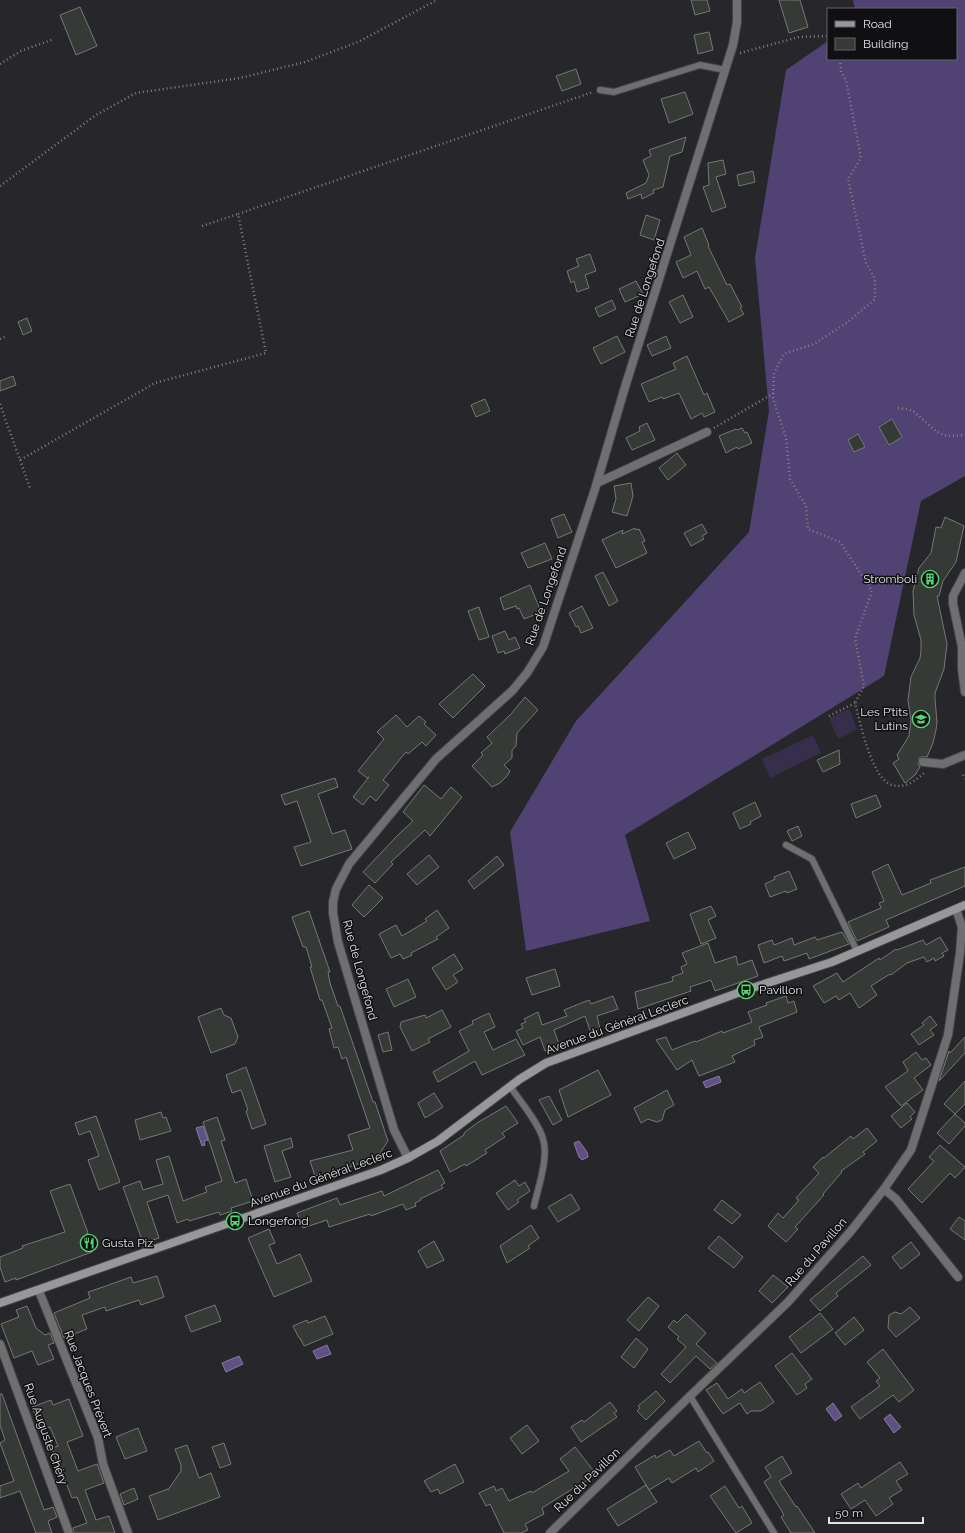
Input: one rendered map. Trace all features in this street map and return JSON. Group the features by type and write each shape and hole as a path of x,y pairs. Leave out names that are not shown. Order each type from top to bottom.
{"main road":[{"name":"Avenue du Général Leclerc","path":"0,1303 382,1170 408,1158 438,1141 510,1086 546,1063 746,990 832,962 965,905"}],"street":[{"name":"Rue de Longefond","path":"408,1158 394,1130 338,942 333,913 336,889 349,864 436,759 512,691 527,673 543,647 597,483 725,70 737,22 737,0"},
{"path":"597,483 707,432"},
{"path":"965,573 954,596 953,604 962,647 962,669 965,692"},
{"path":"923,762 943,764 965,755"},
{"name":"Rue du Pavillon","path":"550,1533 788,1302 851,1231 884,1189 911,1150 948,1035 960,953 962,926 956,909"},
{"path":"884,1189 896,1199 958,1277"},
{"name":"Rue Jacques Prévert","path":"39,1290 98,1438 103,1464 128,1533"},
{"name":"Rue Auguste Chéry","path":"0,1344 69,1533"}],"lane":[{"path":"600,90 614,92 700,65 725,70"},
{"path":"786,845 812,859 857,952"},
{"path":"510,1086 544,1139 545,1154 534,1206"},
{"path":"690,1396 774,1533"}],"path":[{"path":"0,186 96,115 136,93 240,78 304,62 358,42 437,0"},
{"path":"729,56 798,37 827,36"},
{"path":"0,64 21,51 54,39"},
{"path":"829,716 855,703 864,686 855,638 872,591 840,542 808,529 806,506 790,479 786,438 773,398 774,373 784,354 814,344 848,322 875,299 875,279 866,263 848,179 861,158 846,80 841,72 840,60"},
{"path":"202,226 586,93 600,90"},
{"path":"20,460 155,383 266,353 238,214"},
{"path":"0,339 7,336"},
{"path":"707,432 774,393"},
{"path":"0,404 30,488"},
{"path":"898,408 907,408 913,411 933,429 947,436 965,435"},
{"path":"855,703 866,742 878,774 891,785 902,786 916,780 935,764"},
{"path":"963,775 965,779"}],"shaded area":[{"path":"853,0 965,0 965,476 921,501 884,676 625,835 650,921 526,951 510,832 576,721 749,532 769,411 755,258 786,70 827,42 827,60 957,60 957,8 855,8"},
{"path":"849,709 857,729 838,739 829,718"},
{"path":"813,735 821,753 770,778 762,759"},
{"path":"719,1076 721,1082 706,1088 703,1082"},
{"path":"203,1126 208,1140 204,1141 205,1145 202,1146 196,1128"},
{"path":"579,1141 587,1152 588,1157 582,1160 579,1157 574,1143"},
{"path":"327,1345 331,1354 317,1359 313,1351"},
{"path":"239,1356 243,1364 226,1372 222,1363"},
{"path":"833,1403 842,1416 835,1421 826,1409"},
{"path":"890,1414 901,1427 894,1433 884,1419"}],"building":[{"path":"691,0 707,0 710,11 695,15"},
{"path":"779,0 800,0 808,27 789,33"},
{"path":"80,7 97,46 76,55 60,15"},
{"path":"709,32 713,50 698,54 694,35"},
{"path":"576,69 581,84 562,91 556,76"},
{"path":"685,92 693,114 669,123 661,99"},
{"path":"686,137 682,152 670,156 663,187 653,190 654,193 642,199 641,194 628,199 626,193 646,183 649,175 643,160 651,156 649,150"},
{"path":"723,160 726,174 716,177 726,207 712,212 703,187 709,185 708,163"},
{"path":"753,171 755,182 739,186 737,175"},
{"path":"646,215 660,220 654,240 640,235"},
{"path":"702,228 709,245 708,246 727,285 730,284 742,307 740,308 744,314 729,322 709,287 705,289 697,271 683,278 676,262 691,255 684,237"},
{"path":"590,254 596,271 585,275 589,288 577,292 574,281 571,283 567,271 579,266 576,259"},
{"path":"636,281 643,294 625,302 619,289"},
{"path":"683,295 693,317 680,323 669,302"},
{"path":"612,300 616,309 599,317 595,308"},
{"path":"27,318 32,331 23,335 18,322"},
{"path":"617,336 625,352 601,364 593,348"},
{"path":"666,336 671,348 652,356 647,345"},
{"path":"687,356 704,395 707,393 715,412 704,417 702,413 691,419 679,393 649,402 641,384 676,369 673,363"},
{"path":"13,376 16,385 0,391 0,381"},
{"path":"485,399 490,411 476,417 471,405"},
{"path":"892,419 902,437 889,445 879,427"},
{"path":"647,423 655,440 632,450 626,438 640,431 639,427"},
{"path":"742,428 745,433 747,432 752,443 738,449 737,447 726,453 719,436"},
{"path":"858,434 865,447 854,452 848,440"},
{"path":"677,453 686,465 668,480 659,468"},
{"path":"631,483 633,496 627,516 612,512 616,499 614,486"},
{"path":"564,514 572,532 558,538 551,519"},
{"path":"945,517 964,526 956,562 943,581 939,596 937,596 947,644 944,669 935,693 937,722 936,730 933,743 927,757 919,758 918,764 920,767 915,775 905,783 893,763 899,759 897,755 909,736 911,720 908,700 911,677 920,658 921,651 921,640 914,615 913,591 919,568 931,553 936,527 941,528"},
{"path":"702,524 707,533 702,536 704,539 691,546 684,533"},
{"path":"635,528 636,530 639,529 645,541 642,542 647,553 616,568 602,540 623,530 622,534"},
{"path":"545,543 552,559 528,568 521,553"},
{"path":"603,572 618,601 609,606 595,576"},
{"path":"530,585 541,612 524,619 519,608 517,609 516,606 504,610 500,598"},
{"path":"582,606 593,628 581,633 578,626 576,627 569,613"},
{"path":"479,607 489,637 479,640 468,611"},
{"path":"505,631 509,640 515,637 520,648 505,654 504,651 498,653 492,636"},
{"path":"473,674 485,686 453,718 439,704"},
{"path":"525,697 538,710 517,733 516,746 512,750 512,758 504,765 510,771 500,783 492,787 472,766 483,755 481,753 492,743 487,737 511,714"},
{"path":"396,715 407,727 419,716 426,722 424,724 436,735 426,746 422,742 408,754 406,752 383,780 389,785 376,801 370,796 363,805 353,797 369,777 367,778 358,771 384,739 377,732"},
{"path":"839,750 840,764 823,772 817,760"},
{"path":"335,778 338,787 318,794 332,834 345,830 352,849 301,866 294,847 311,842 297,801 285,805 281,795"},
{"path":"424,785 441,799 451,787 462,797 430,836 425,830 391,862 393,864 375,883 363,872 413,821 403,812"},
{"path":"876,795 881,807 856,818 851,804"},
{"path":"755,802 761,816 750,822 751,824 740,829 733,813"},
{"path":"798,826 802,836 792,841 787,831"},
{"path":"688,832 696,848 674,859 666,843"},
{"path":"429,855 439,867 417,885 407,874"},
{"path":"497,856 504,865 474,889 468,881"},
{"path":"888,864 902,895 931,883 930,880 965,867 965,886 886,920 889,927 857,941 848,922 881,908 879,903 884,901 872,872"},
{"path":"789,871 797,889 787,893 786,891 770,897 765,884 775,879 774,877"},
{"path":"369,885 383,898 364,917 352,905"},
{"path":"711,906 716,916 708,920 716,938 701,944 690,914"},
{"path":"437,910 449,928 436,937 438,939 411,953 412,955 403,959 400,954 391,958 379,934 396,925 402,936 427,921 425,919"},
{"path":"309,911 330,972 328,972 330,983 338,1006 340,1006 388,1141 378,1156 347,1168 315,1176 310,1161 353,1150 348,1135 370,1128 346,1057 342,1059 338,1047 334,1048 329,1029 332,1028 322,1000 320,1000 310,967 312,967 306,947 303,947 292,917"},
{"path":"842,932 849,944 809,959 807,953 784,961 782,956 764,963 758,945 772,940 774,945 792,938 794,945 815,937 817,940"},
{"path":"940,937 948,950 942,953 944,956 935,961 934,958 927,962 924,957 907,963 891,975 890,974 871,986 877,995 859,1008 850,993 839,1000 836,996 824,1003 813,986 837,973 843,982 879,958 880,960 896,949 897,950 923,940 926,945"},
{"path":"708,943 715,963 736,956 738,965 752,960 758,976 715,991 711,980 690,987 691,991 638,1009 635,992 673,981 672,977 683,973 681,967 687,964 682,953"},
{"path":"454,954 463,969 453,975 458,982 446,990 432,968"},
{"path":"555,969 560,986 532,995 526,978"},
{"path":"408,979 416,997 394,1007 386,989"},
{"path":"613,996 618,1009 597,1016 600,1029 591,1033 585,1016 554,1030 559,1044 545,1051 540,1037 523,1045 516,1031 523,1028 521,1024 526,1022 524,1019 538,1012 542,1025 567,1016 564,1010 589,1000 591,1004"},
{"path":"786,996 788,1003 794,1001 797,1012 759,1027 763,1037 754,1040 755,1045 732,1056 735,1062 699,1076 692,1060 677,1070 656,1040 666,1037 672,1050 722,1031 723,1033 752,1022 748,1012 767,1005 766,1003"},
{"path":"221,1008 224,1015 231,1018 238,1037 235,1044 211,1053 198,1017"},
{"path":"442,1010 451,1027 428,1039 430,1042 412,1051 400,1027 401,1022 425,1015 426,1018"},
{"path":"489,1013 495,1027 484,1032 493,1050 516,1039 525,1055 482,1075 475,1061 438,1082 433,1072 469,1051 459,1031 473,1024 472,1021"},
{"path":"930,1016 937,1025 930,1030 934,1035 919,1045 911,1034 924,1025 922,1023"},
{"path":"388,1032 392,1050 383,1052 378,1035"},
{"path":"965,1037 965,1053 939,1081 949,1051 950,1053"},
{"path":"916,1052 922,1060 926,1058 931,1065 914,1078 923,1090 901,1106 885,1087 908,1071 903,1062"},
{"path":"246,1067 266,1124 252,1129 246,1111 248,1110 241,1090 232,1093 226,1075"},
{"path":"598,1070 611,1095 568,1117 559,1090"},
{"path":"965,1081 965,1104 955,1114 944,1104"},
{"path":"667,1090 674,1105 665,1110 662,1120 657,1122 648,1119 641,1123 634,1108"},
{"path":"434,1093 443,1107 425,1118 418,1103"},
{"path":"549,1096 562,1120 553,1125 539,1100"},
{"path":"907,1103 915,1112 910,1117 912,1119 901,1128 891,1116"},
{"path":"506,1106 518,1123 502,1133 505,1137 485,1150 487,1153 466,1166 465,1164 450,1172 440,1151 464,1135 464,1133 477,1123"},
{"path":"161,1112 163,1118 166,1117 171,1131 140,1140 135,1120"},
{"path":"955,1114 965,1123 965,1126 949,1144 937,1133"},
{"path":"96,1116 120,1182 99,1190 88,1160 99,1156 90,1131 79,1135 75,1123"},
{"path":"217,1117 225,1140 221,1141 235,1183 246,1179 253,1201 231,1208 232,1211 220,1215 219,1212 177,1223 168,1195 147,1202 159,1238 143,1243 123,1187 140,1181 143,1190 163,1184 156,1160 169,1156 183,1201 207,1192 205,1187 222,1181 203,1122"},
{"path":"867,1128 877,1141 863,1152 865,1154 841,1171 842,1172 823,1194 824,1195 795,1227 798,1229 786,1242 768,1226 778,1213 783,1218 799,1200 796,1198 819,1173 813,1167 823,1157 824,1158 851,1136 853,1139"},
{"path":"291,1138 293,1147 282,1151 291,1177 275,1182 264,1146"},
{"path":"940,1145 965,1167 955,1178 950,1173 922,1203 908,1189 934,1161 929,1157"},
{"path":"438,1170 445,1183 441,1185 443,1188 420,1199 421,1200 415,1203 416,1206 406,1210 403,1204 371,1216 370,1214 329,1227 327,1220 303,1228 297,1213 337,1198 340,1205 382,1191 384,1196"},
{"path":"515,1180 519,1186 525,1182 530,1191 517,1200 519,1202 508,1210 496,1193"},
{"path":"70,1184 88,1233 86,1234 92,1252 16,1280 16,1278 5,1282 0,1267 0,1257 23,1248 22,1246 65,1232 50,1191"},
{"path":"571,1194 580,1209 558,1222 548,1207"},
{"path":"722,1200 741,1215 732,1224 714,1210"},
{"path":"959,1217 965,1221 965,1240 950,1229"},
{"path":"531,1225 539,1238 528,1246 530,1248 507,1263 500,1246"},
{"path":"269,1229 275,1243 269,1245 277,1264 300,1254 312,1281 274,1297 248,1238"},
{"path":"719,1236 743,1257 734,1268 708,1248"},
{"path":"434,1241 444,1260 427,1268 418,1251"},
{"path":"911,1242 920,1254 901,1269 892,1257"},
{"path":"863,1256 871,1265 836,1293 838,1296 820,1311 810,1300"},
{"path":"773,1275 788,1287 772,1303 759,1291"},
{"path":"157,1276 164,1297 141,1305 139,1300 106,1311 105,1307 82,1315 87,1329 64,1338 54,1313 90,1298 88,1292 131,1277 133,1283"},
{"path":"648,1297 659,1306 639,1331 627,1320"},
{"path":"215,1305 221,1321 191,1332 185,1316"},
{"path":"27,1306 36,1328 45,1335 50,1333 54,1343 48,1345 54,1359 38,1365 32,1351 14,1358 1,1324 19,1317 16,1310"},
{"path":"910,1307 920,1318 896,1337 888,1328 889,1315 895,1312 901,1314"},
{"path":"820,1313 833,1329 801,1353 789,1337"},
{"path":"686,1314 706,1333 696,1344 717,1363 710,1369 696,1356 670,1383 661,1374 686,1347 677,1339 679,1337 668,1327 674,1320 677,1323"},
{"path":"325,1316 333,1334 304,1346 293,1326 307,1320 308,1323"},
{"path":"854,1317 864,1330 845,1345 835,1333"},
{"path":"636,1338 648,1349 634,1368 621,1357"},
{"path":"883,1349 914,1390 899,1402 893,1395 860,1419 851,1407 880,1386 876,1381 880,1378 867,1362"},
{"path":"792,1353 812,1379 805,1384 807,1388 797,1395 775,1366"},
{"path":"760,1382 774,1402 761,1411 751,1411 747,1414 740,1403 723,1414 706,1390 717,1383 728,1399 742,1389 744,1393"},
{"path":"656,1391 665,1401 646,1420 637,1411 640,1408 638,1406"},
{"path":"0,1394 2,1394 44,1510 53,1507 57,1517 48,1521 52,1533 36,1533 20,1491 0,1498 0,1486 14,1481 0,1443 5,1440 0,1425"},
{"path":"69,1399 83,1436 67,1442 78,1471 97,1464 104,1483 85,1490 96,1520 109,1516 115,1533 74,1533 73,1528 87,1523 77,1497 72,1498 57,1462 52,1448 58,1446 50,1427 41,1430 32,1407 51,1400 53,1405"},
{"path":"610,1402 617,1411 614,1413 617,1417 581,1442 571,1427 582,1420 584,1422"},
{"path":"527,1425 539,1441 522,1454 510,1438"},
{"path":"138,1428 147,1451 125,1459 116,1437"},
{"path":"699,1441 714,1461 698,1472 696,1468 672,1483 669,1478 649,1490 635,1467 655,1455 656,1458 670,1450 674,1456"},
{"path":"224,1443 231,1464 220,1468 212,1447"},
{"path":"187,1445 199,1478 211,1473 220,1497 158,1520 149,1496 168,1490 181,1471 181,1465 175,1449"},
{"path":"575,1447 596,1474 581,1485 580,1484 542,1508 544,1514 525,1524 528,1530 521,1533 504,1533 490,1504 486,1506 479,1493 494,1486 496,1491 502,1488 509,1501 531,1491 532,1493 569,1471 560,1459"},
{"path":"782,1456 792,1473 779,1481 815,1533 791,1533 781,1517 784,1515 764,1482 771,1477 765,1467"},
{"path":"900,1462 908,1474 896,1481 902,1490 889,1498 893,1504 876,1516 865,1500 851,1509 841,1494 858,1483 861,1488"},
{"path":"455,1464 464,1482 440,1494 438,1489 431,1492 424,1481"},
{"path":"646,1485 657,1502 618,1526 607,1509"},
{"path":"725,1486 739,1508 742,1506 752,1523 736,1533 710,1496"},
{"path":"134,1488 138,1499 124,1505 120,1494"}],"place":[{"name":"Stromboli","path":"930,579"},
{"name":"Les P’tits Lutins","path":"921,719"},
{"name":"Pavillon","path":"746,990"},
{"name":"Longefond","path":"235,1221"},
{"name":"Gusta Piz","path":"89,1243"}]}
